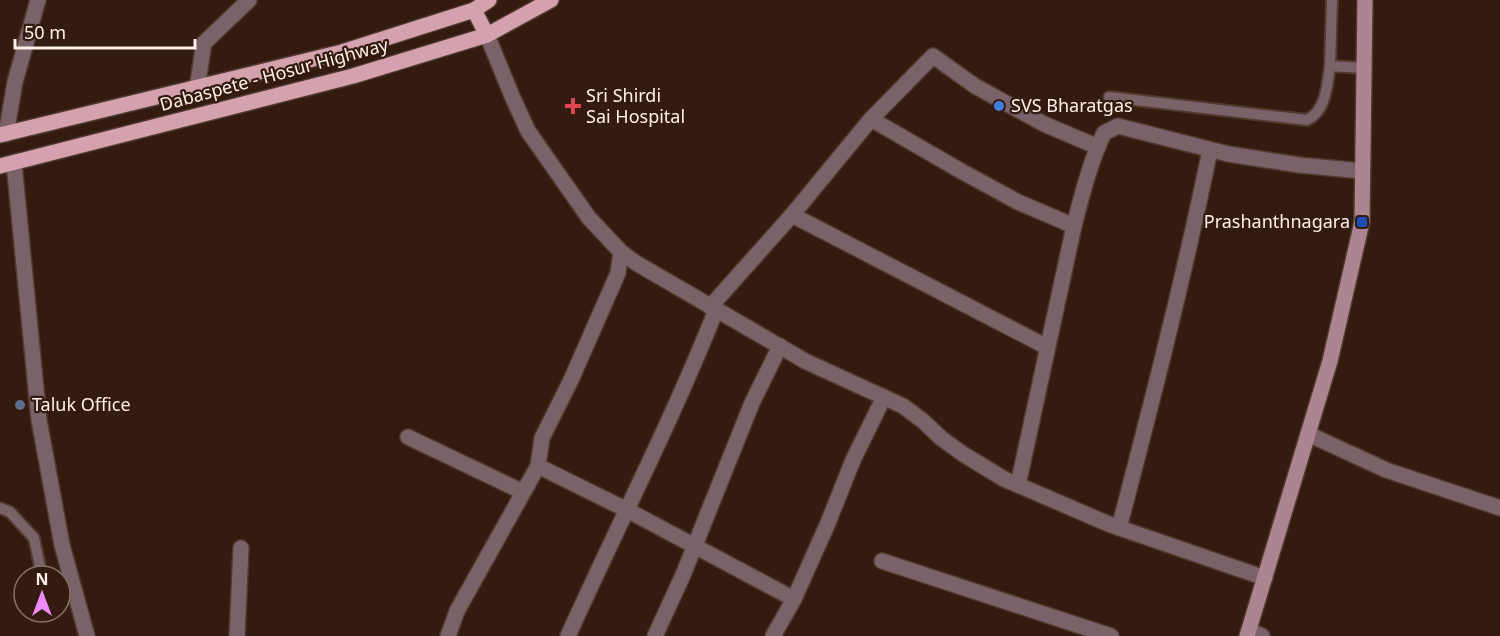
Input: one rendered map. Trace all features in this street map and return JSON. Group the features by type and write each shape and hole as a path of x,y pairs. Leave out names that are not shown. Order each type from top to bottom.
{"main road":[{"name":"Dabaspete - Hosur Highway","path":"3,135 342,52 474,10 489,0"},
{"name":"Dabaspete - Hosur Highway","path":"7,164 353,76 487,35 551,0"},
{"path":"1253,634 1264,578 1330,361 1362,222 1365,0"},
{"path":"474,10 487,35"}],"street":[{"path":"3,135 38,0"},
{"path":"197,88 204,43 246,0"},
{"path":"487,35 528,131 589,218 621,252 636,263 805,361 903,406 940,438 1004,479 1119,528 1264,578"},
{"path":"568,636 704,342 713,308 871,119 933,56 975,86 1044,124 1098,147"},
{"path":"871,119 1018,202 1074,226"},
{"path":"1018,485 1074,226 1104,133 1118,126 1228,154 1299,165 1362,171"},
{"path":"1119,528 1180,286 1210,150"},
{"path":"7,164 39,420 62,545 87,636"},
{"path":"792,215 1047,347"},
{"path":"448,636 457,611 538,466 542,438 571,380 618,273 621,252"},
{"path":"655,636 683,575 752,403 780,346"},
{"path":"773,636 794,599 853,460 884,397"},
{"path":"1308,434 1386,470 1500,508"},
{"path":"408,437 523,492"},
{"path":"538,466 627,510 794,599"},
{"path":"237,636 241,548"},
{"path":"882,561 1111,636"}],"lane":[{"path":"1109,97 1307,120 1315,116 1321,107 1328,82 1332,0"},
{"path":"1330,66 1364,68"},
{"path":"0,508 10,512 34,538 39,564"}],"place":[{"name":"Sri Shirdi Sai Hospital","path":"573,106"},
{"name":"SVS Bharatgas","path":"999,106"},
{"name":"Prashanthnagara","path":"1362,222"},
{"name":"Taluk Office","path":"20,405"}]}
